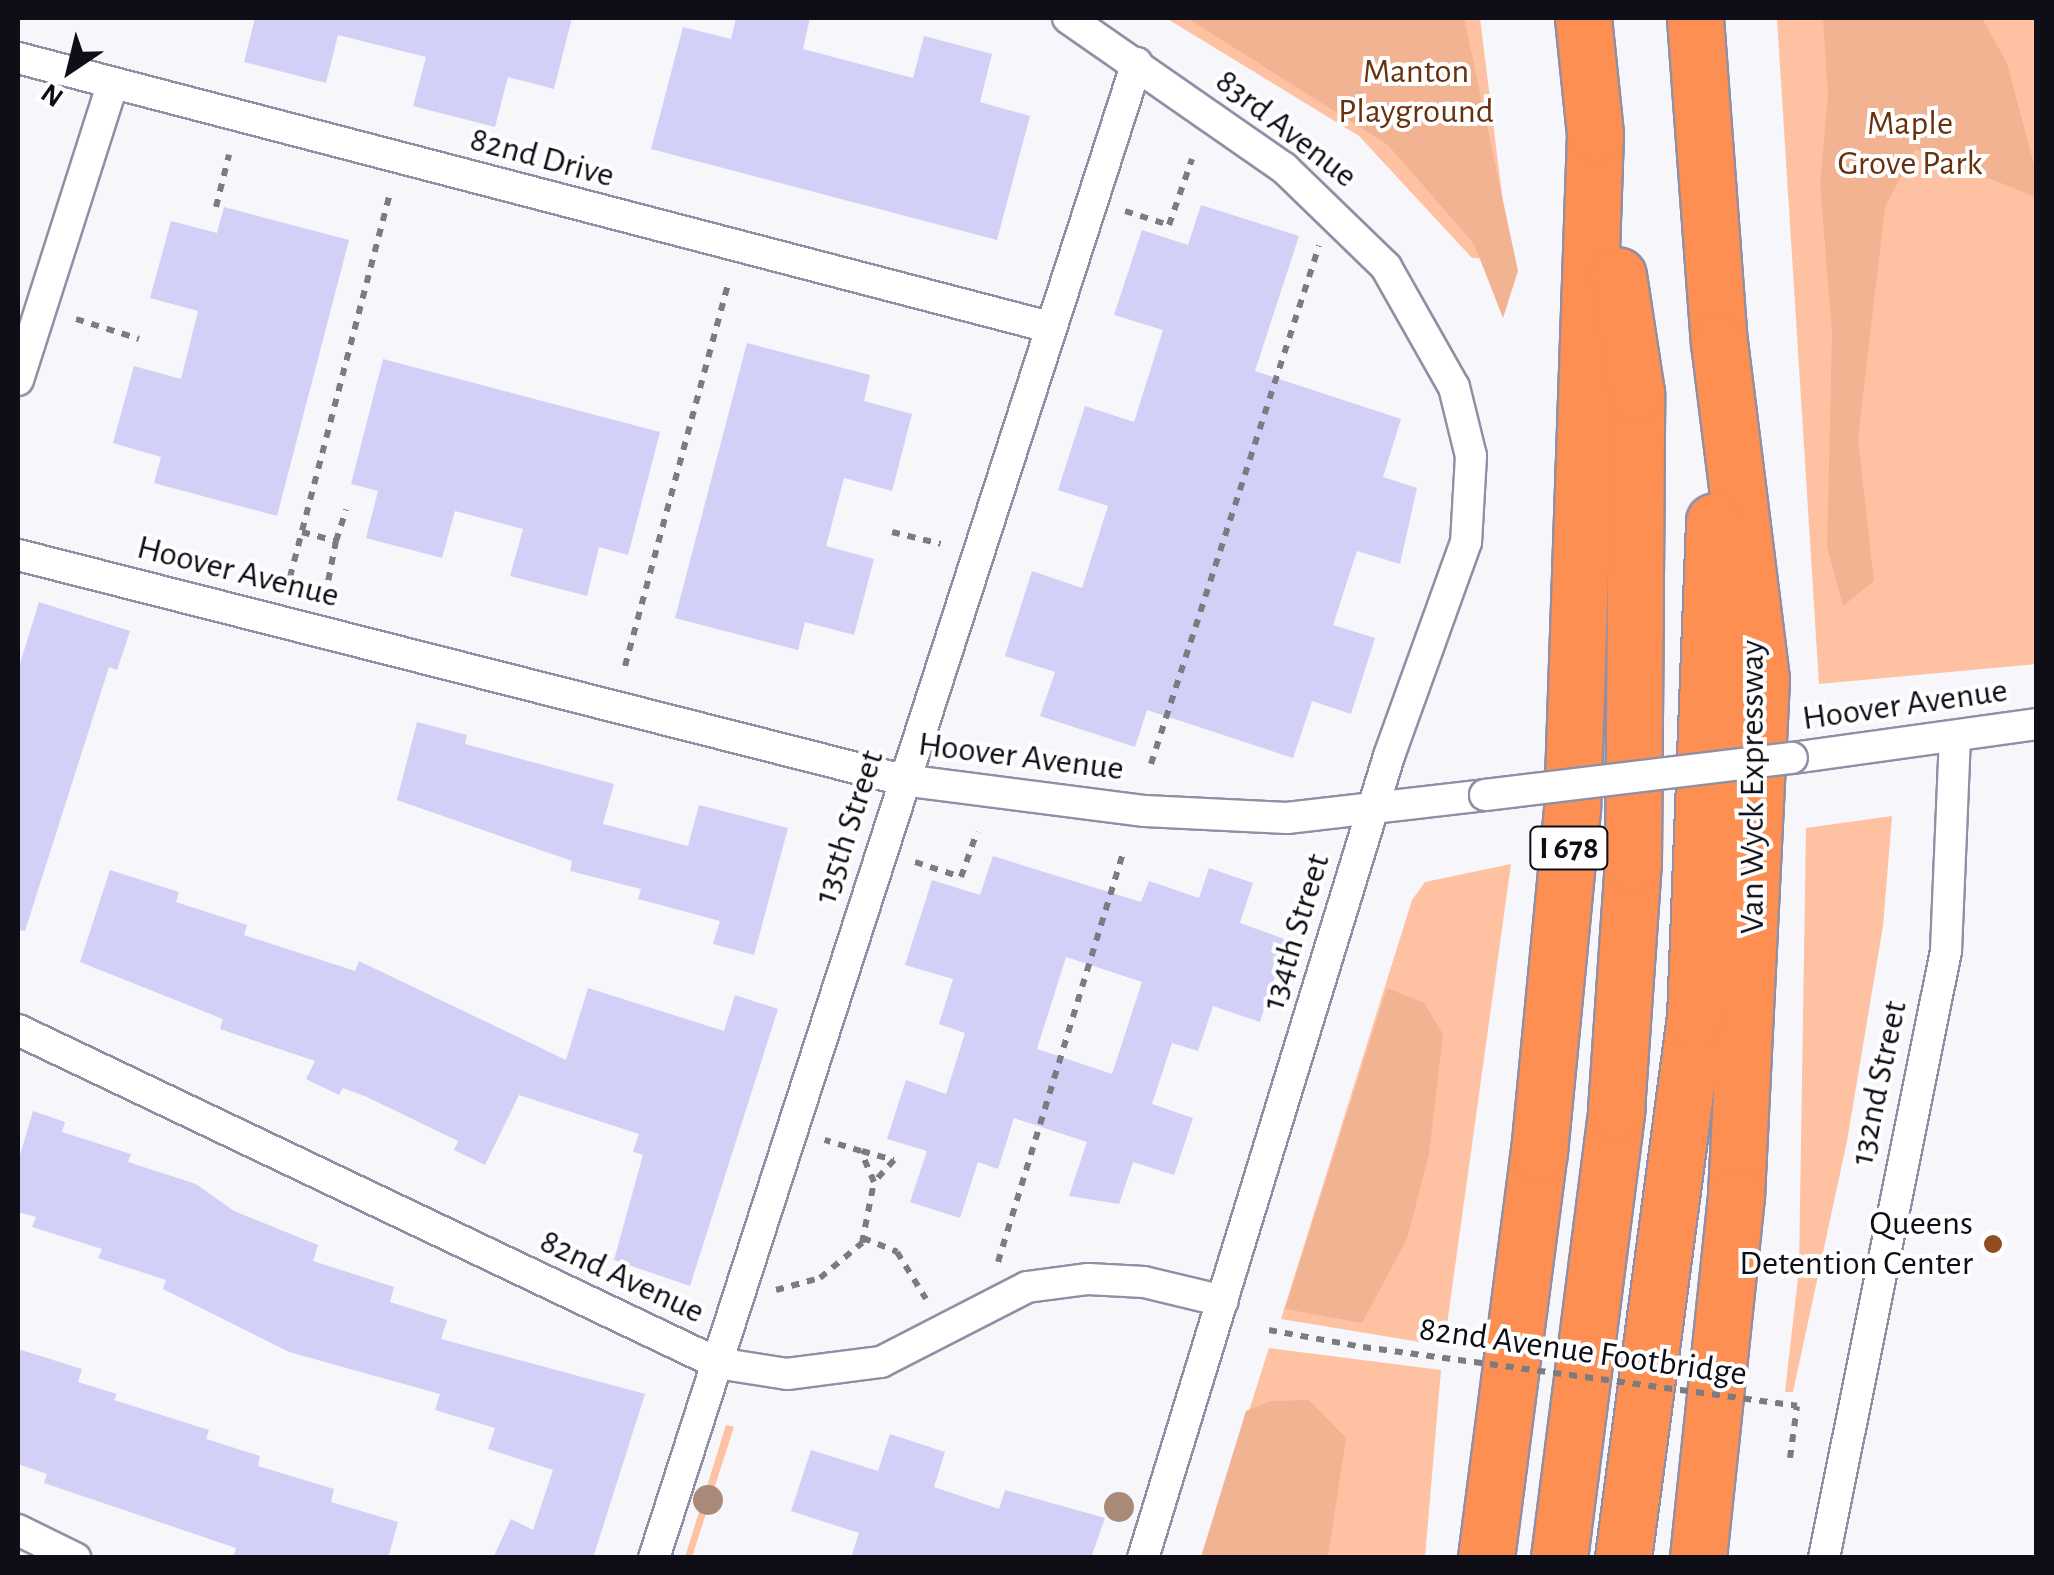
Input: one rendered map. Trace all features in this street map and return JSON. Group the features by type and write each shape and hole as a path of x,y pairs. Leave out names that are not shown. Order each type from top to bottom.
{"highway":[{"name":"I 678","path":"1486,1558 1566,878 1595,134 1583,18"},
{"name":"Van Wyck Expressway","path":"1695,18 1719,342 1761,680 1736,1196 1698,1558"},
{"path":"1559,1558 1616,1110 1639,611 1636,393 1595,134"},
{"path":"1623,1558 1694,1016 1719,342"}],"street":[{"name":"83rd Avenue","path":"1068,18 1137,62 1284,168 1386,267 1426,330"},
{"name":"82nd Drive","path":"18,58 1049,328"},
{"name":"135th Street","path":"654,1558 1137,62"},
{"path":"18,380 112,85"},
{"name":"134th Street","path":"1142,1558 1374,808 1466,542 1470,456 1454,387 1426,330"},
{"name":"Hoover Avenue","path":"18,555 903,780 1146,812 1286,818 1955,739 2036,724"},
{"name":"132nd Street","path":"1828,1556 1946,950 1955,739"},
{"name":"82nd Avenue","path":"18,1030 716,1363 787,1374 881,1362 1027,1287 1088,1279 1144,1282 1222,1301"},
{"path":"18,1530 74,1558"}],"path":[{"path":"216,207 229,155"},
{"path":"1124,210 1168,225 1192,159"},
{"path":"290,577 389,196"},
{"path":"1152,764 1319,246"},
{"path":"625,666 728,285"},
{"path":"76,319 139,338"},
{"path":"327,586 346,510"},
{"path":"302,532 336,541"},
{"path":"892,532 941,544"},
{"path":"915,862 961,877 977,832"},
{"path":"998,1262 1124,854"},
{"path":"776,1290 840,1267 863,1238 874,1182 894,1160 825,1140"},
{"path":"861,1151 874,1182"},
{"path":"863,1238 897,1252 926,1299"},
{"name":"82nd Avenue Footbridge","path":"1269,1330 1363,1347 1797,1406 1790,1458"}],"green space":[{"name":"Manton Playground","path":"1166,18 1480,18 1510,259 1472,258 1359,136"},
{"name":"Manton Playground","path":"1187,18 1464,18 1518,271 1503,318 1474,244 1388,145"},
{"name":"Maple Grove Park","path":"1777,18 2036,18 2036,664 1819,684"},
{"path":"1823,18 1982,18 2007,63 2036,172 2036,197 1915,149 1885,207 1858,439 1874,581 1843,606 1827,547 1832,332 1820,183 1828,96"},
{"path":"1892,816 1883,926 1847,1141 1793,1392 1785,1392 1799,1269 1806,828"},
{"path":"1511,864 1444,1346 1281,1319 1412,900 1425,882"},
{"path":"1387,988 1424,1003 1443,1034 1429,1154 1407,1239 1362,1323 1285,1309"},
{"path":"1269,1348 1441,1370 1425,1557 1202,1558"},
{"path":"1309,1400 1346,1438 1328,1557 1201,1557 1246,1411 1270,1401"},
{"path":"726,1425 734,1427 692,1557 685,1557"}],"building":[{"path":"255,18 572,18 554,89 508,77 495,127 413,106 426,57 338,35 326,83 244,62"},
{"path":"736,18 810,18 803,49 913,78 924,36 992,54 980,102 1030,116 997,240 651,149 683,27 731,39"},
{"path":"1201,205 1299,236 1255,371 1401,419 1383,477 1417,488 1400,564 1357,551 1333,625 1375,638 1351,714 1312,701 1293,758 1147,710 1135,747 1040,716 1055,672 1005,656 1032,571 1082,588 1108,506 1058,490 1085,406 1134,422 1163,330 1114,315 1142,230 1188,245"},
{"path":"224,207 349,240 277,516 154,483 161,457 113,443 134,366 181,379 198,311 150,298 171,221 217,233"},
{"path":"747,343 870,375 864,401 912,414 892,491 844,478 826,546 874,559 854,635 805,622 798,650 675,618"},
{"path":"383,359 660,432 628,555 599,547 587,596 510,576 523,529 455,511 442,558 366,538 378,491 351,484"},
{"path":"39,602 130,631 117,670 109,667 25,931 18,930 18,670"},
{"path":"417,722 467,735 465,744 614,784 603,824 688,846 699,805 788,828 754,955 713,944 720,921 638,899 641,889 570,871 572,861 397,800"},
{"path":"993,856 1141,902 1149,881 1199,898 1209,868 1253,883 1240,923 1287,940 1260,1022 1213,1006 1198,1051 1172,1043 1152,1104 1193,1118 1174,1175 1133,1162 1119,1204 1069,1196 1087,1142 1014,1118 998,1169 978,1162 960,1218 910,1202 927,1151 887,1139 906,1080 946,1094 965,1033 939,1024 953,979 905,965 932,880 980,895","holes":["1066,957 1142,982 1112,1074 1037,1049"]},
{"path":"110,870 179,892 176,902 247,925 244,935 355,971 359,961 566,1060 588,988 724,1031 735,995 778,1009 690,1286 614,1260 643,1155 633,1152 639,1134 519,1095 485,1165 454,1150 458,1141 367,1097 343,1088 339,1095 306,1079 315,1061 220,1029 223,1019 80,962"},
{"path":"33,1111 65,1122 62,1132 131,1154 128,1162 196,1184 234,1211 318,1245 313,1261 394,1287 390,1302 447,1320 441,1339 645,1394 593,1558 493,1558 511,1519 533,1530 553,1470 488,1449 495,1428 435,1410 440,1394 289,1352 163,1289 166,1280 98,1258 102,1249 32,1227 36,1217 18,1212 18,1162"},
{"path":"18,1349 82,1369 78,1382 117,1394 114,1400 209,1430 206,1439 260,1456 258,1466 334,1489 331,1502 398,1522 388,1558 233,1558 236,1548 44,1483 47,1474 18,1464"},
{"path":"890,1434 945,1452 934,1487 999,1509 1005,1490 1105,1518 1091,1558 851,1558 859,1533 791,1511 811,1450 878,1471"}],"place":[{"name":"Queens Detention Center","path":"1993,1244"}]}
